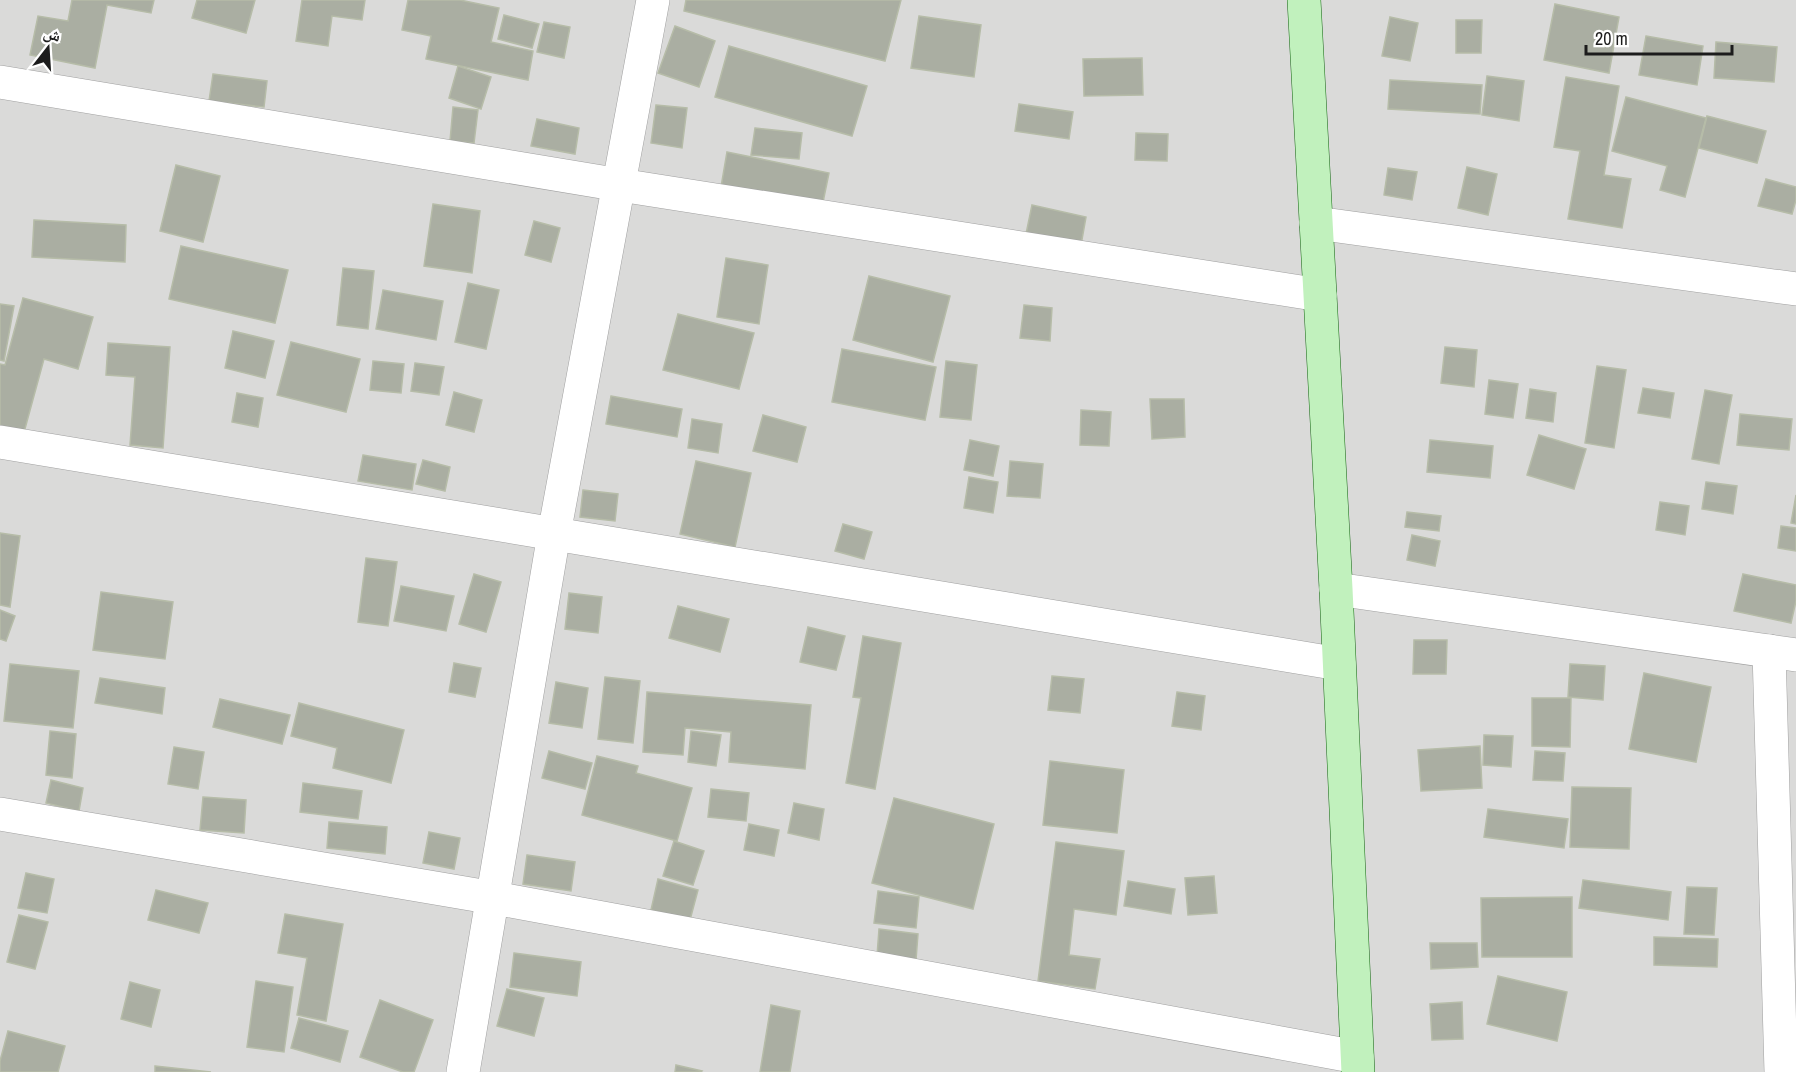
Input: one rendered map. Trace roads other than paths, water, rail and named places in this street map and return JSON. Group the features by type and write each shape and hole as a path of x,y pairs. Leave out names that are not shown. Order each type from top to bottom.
{"street":[{"path":"464,1072 554,534 653,0"},
{"path":"0,814 494,898 1358,1065 1336,589 1304,0"},
{"path":"0,82 620,185 1320,295"},
{"path":"1316,223 1796,289"},
{"path":"0,442 1338,664"},
{"path":"1336,589 1782,653 1788,1037 1781,1072"}]}
